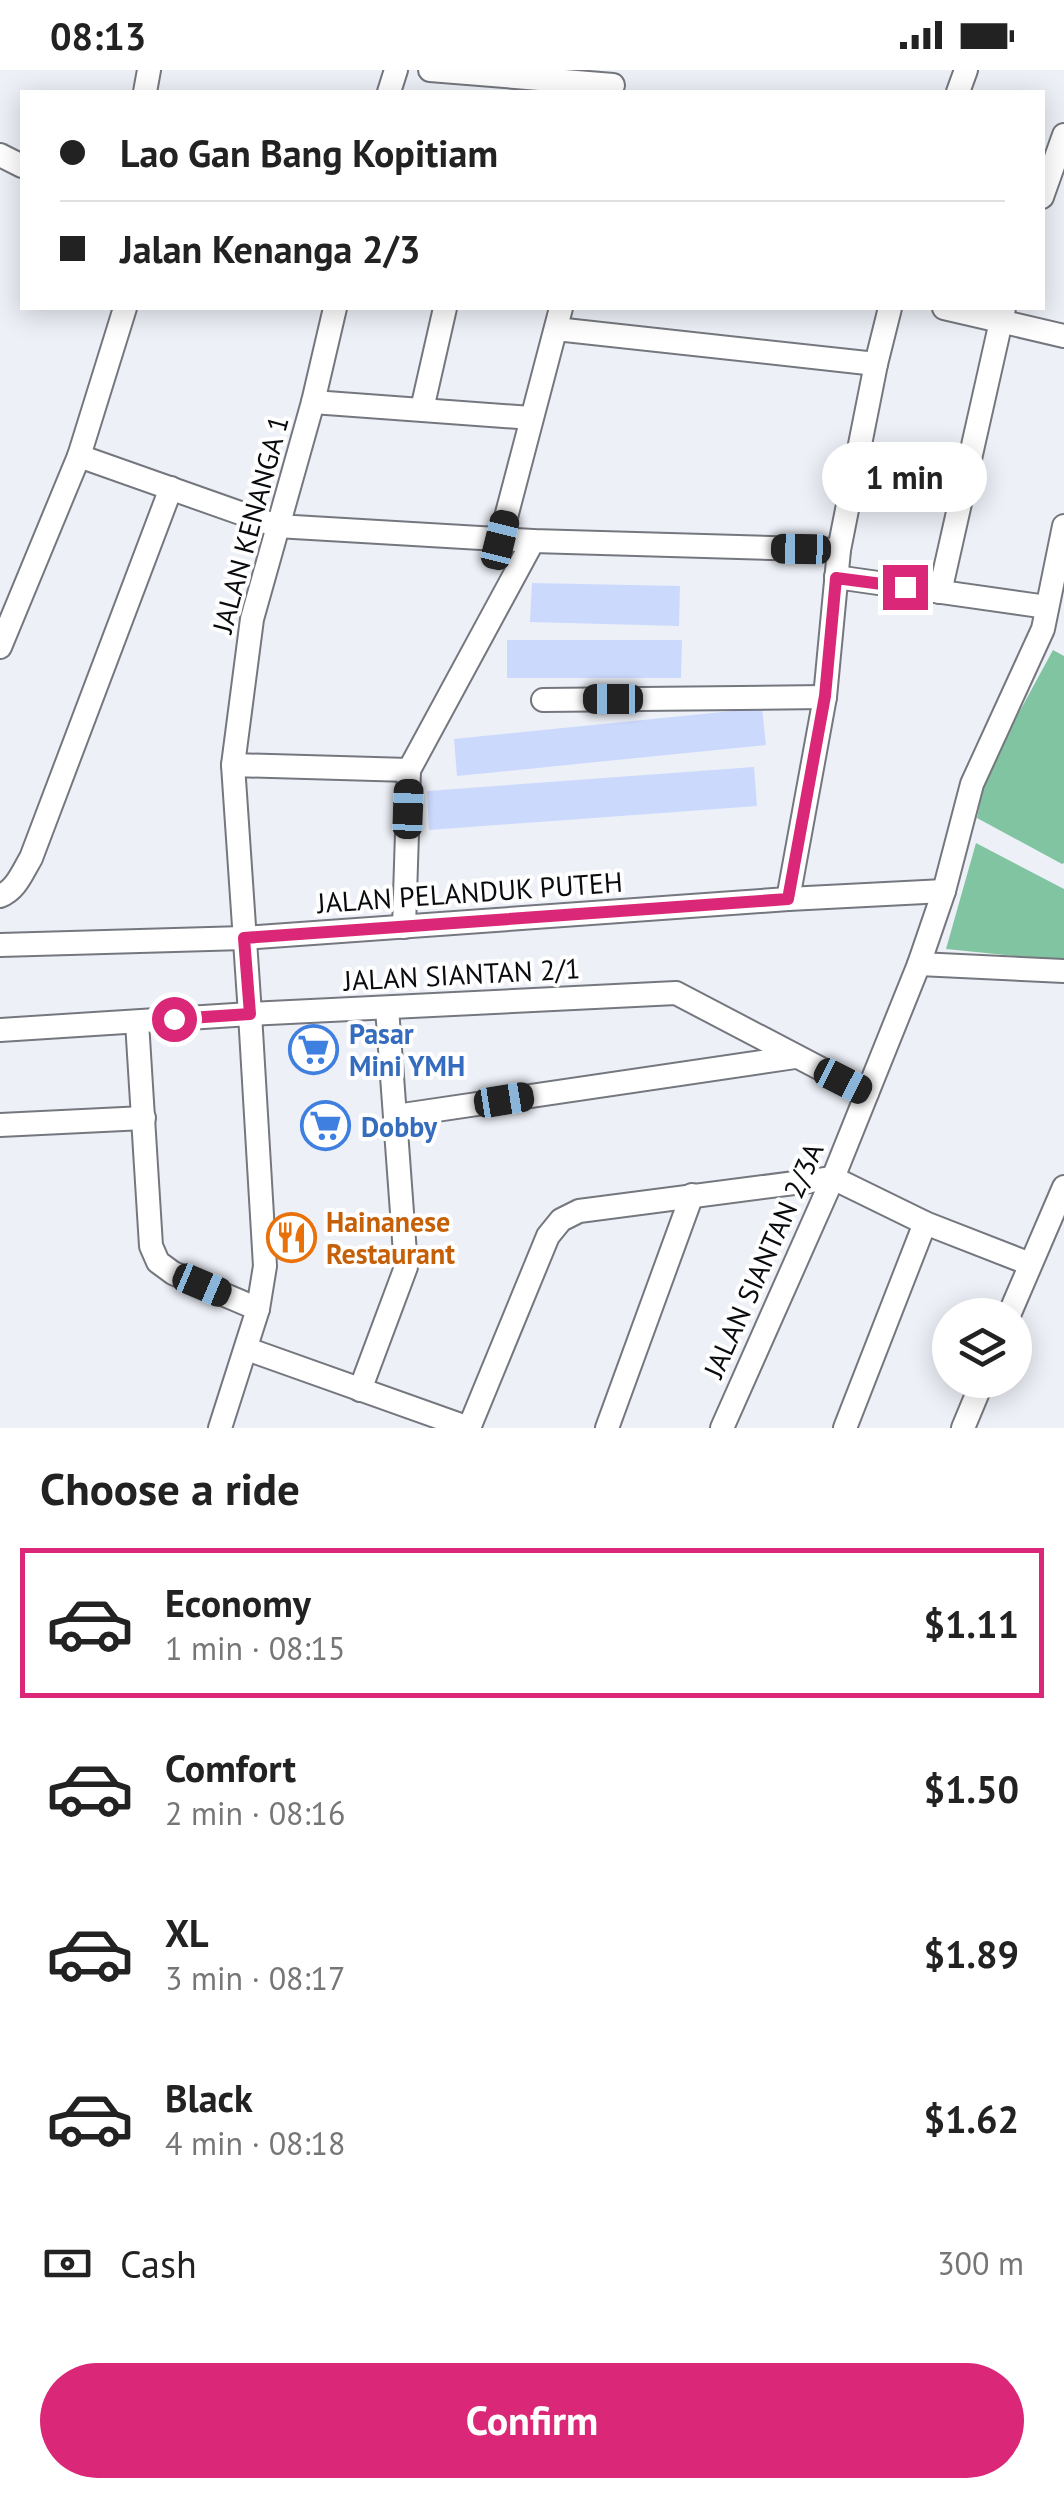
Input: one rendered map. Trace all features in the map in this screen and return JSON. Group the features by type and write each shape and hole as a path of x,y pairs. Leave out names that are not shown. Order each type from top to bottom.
{"street":[{"path":"430,70 614,82"},
{"path":"1045,188 1064,135"},
{"path":"0,646 79,456 124,310"},
{"name":"JALAN KENANGA 1","path":"220,1428 258,1309 264,1266 233,765 252,619 335,310"},
{"path":"422,409 445,310"},
{"path":"788,899 825,696 839,550 890,310"},
{"path":"967,310 1002,313 1064,336"},
{"path":"940,592 1002,313"},
{"path":"500,540 558,318 876,364"},
{"path":"313,402 531,418"},
{"path":"79,456 277,526 500,540 839,550"},
{"path":"0,896 15,886 30,858 171,488"},
{"name":"JALAN SIANTAN 2/3A","path":"722,1428 833,1178 919,964 944,891 972,784 1045,618 1064,526"},
{"path":"404,927 410,770 534,541"},
{"path":"836,578 940,592 1045,618"},
{"path":"542,700 825,696"},
{"path":"233,765 410,770"},
{"name":"JALAN PELANDUK PUTEH","path":"0,945 244,938 944,891"},
{"path":"919,964 1064,971"},
{"name":"JALAN SIANTAN 2/1","path":"0,1030 676,993 794,1057"},
{"path":"360,1390 406,1267 387,1008"},
{"path":"136,1022 152,1246 158,1262 174,1273 258,1309"},
{"path":"396,1116 794,1057 867,1093"},
{"path":"0,1125 144,1118"},
{"path":"247,1349 469,1428 548,1236 560,1220 579,1211 833,1178 925,1223 1030,1264"},
{"path":"1016,1298 1064,1187"},
{"path":"607,1428 692,1194"},
{"path":"845,1428 925,1223"},
{"path":"963,1428 976,1398"}],"green space":[{"path":"1053,650 1064,656 1062,864 977,818 986,773"},
{"path":"976,843 1064,889 1064,961 946,949"}],"building":[{"path":"532,583 680,586 679,626 530,622"},
{"path":"507,640 682,640 681,678 507,678"},
{"path":"762,708 766,745 457,776 454,739"},
{"path":"754,767 757,806 429,830 427,791"}],"place":[{"name":"Pasar Mini YMH","path":"314,1049"},
{"name":"Dobby","path":"326,1126"},
{"name":"Hainanese Restaurant","path":"291,1237"}],"route":[{"path":"174,1019 250,1014 244,938 788,899 825,696 836,578 905,587"}]}
